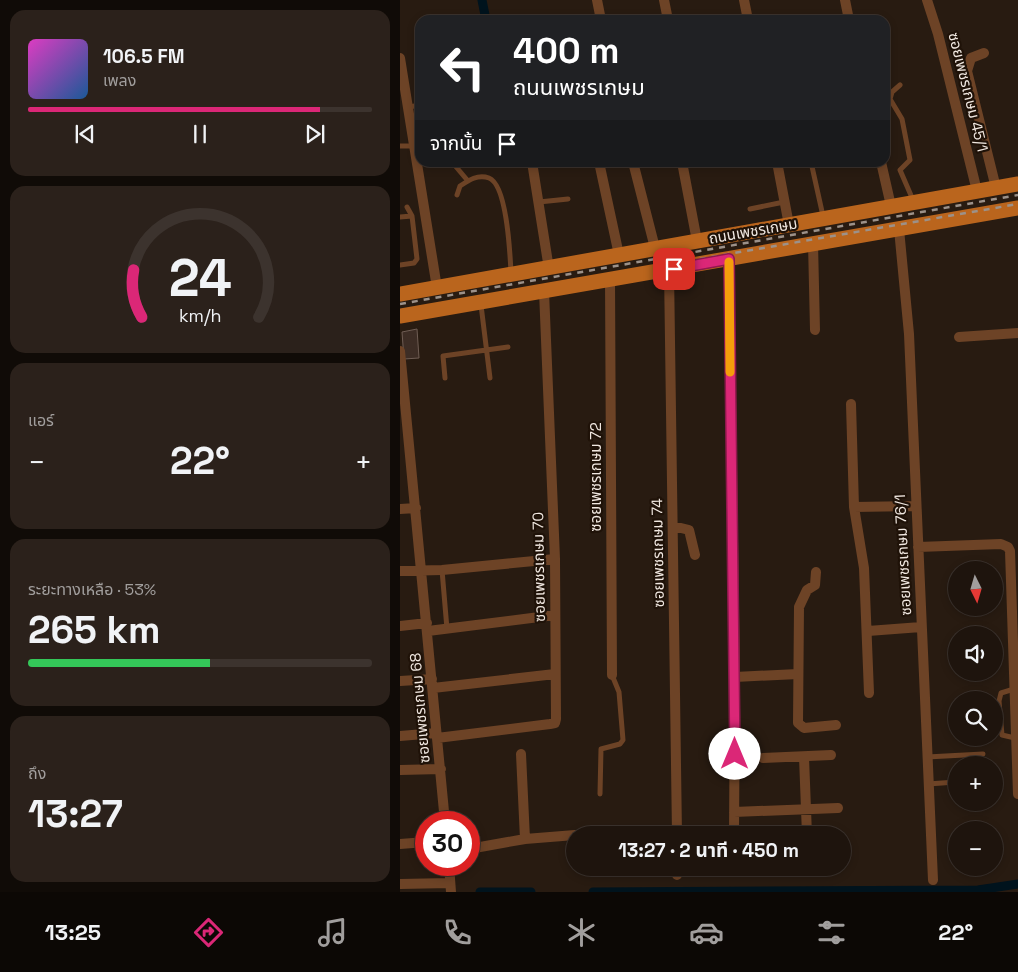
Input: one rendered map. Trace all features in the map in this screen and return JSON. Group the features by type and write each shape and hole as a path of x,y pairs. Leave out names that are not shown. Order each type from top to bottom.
{"main road":[{"name":"ถนนเพชรเกษม","path":"400,290 436,288 512,275 1018,184"},
{"name":"ถนนเพชรเกษม","path":"400,316 1018,208"},
{"path":"544,291 545,269"},
{"path":"512,275 514,296"}],"street":[{"path":"596,0 600,15"},
{"path":"664,0 667,15"},
{"path":"744,0 747,15"},
{"path":"845,0 848,15"},
{"name":"ซอยเพชรเกษม 45/1","path":"927,0 938,34 977,191"},
{"path":"984,54 971,58 967,71 996,188"},
{"path":"400,58 415,135"},
{"path":"420,167 436,288"},
{"path":"533,167 545,269"},
{"path":"600,167 619,255"},
{"path":"634,167 654,248"},
{"path":"683,167 697,241"},
{"path":"778,167 789,225"},
{"path":"882,167 891,206"},
{"name":"ซอยเพชรเกษม 76/1","path":"899,229 909,334 926,758 933,880"},
{"path":"813,243 815,330"},
{"path":"729,259 735,677 734,826"},
{"name":"ซอยเพชรเกษม 74","path":"669,270 677,826"},
{"name":"ซอยเพชรเกษม 72","path":"610,279 612,675"},
{"name":"ซอยเพชรเกษม 70","path":"436,736 555,723 555,559 544,291"},
{"path":"959,337 1018,333"},
{"name":"ซอยเพชรเกษม 68","path":"400,351 405,451 416,508 444,811"},
{"path":"851,404 854,507 864,568 870,693"},
{"path":"854,507 916,506"},
{"path":"400,509 416,508"},
{"path":"673,526 689,530 695,555"},
{"path":"918,547 1001,544 1008,546 1010,552 1018,794"},
{"path":"400,572 442,570 555,559"},
{"path":"816,572 815,586 807,590 799,607 798,674 800,726 804,728 836,726"},
{"path":"400,626 448,629 555,616"},
{"path":"868,631 921,628"},
{"path":"400,681 433,683 556,674"},
{"path":"735,677 798,674"},
{"path":"400,736 436,736"},
{"path":"521,754 526,839"},
{"path":"763,758 831,755"},
{"path":"804,757 806,826"},
{"path":"400,770 441,769"},
{"path":"734,812 838,808"},
{"path":"480,847 526,839 566,836"},
{"path":"400,844 415,843"},
{"path":"400,884 451,888"}],"lane":[{"path":"900,85 892,92 890,99 902,119 910,160 900,170 914,202"},
{"path":"409,106 415,105"},
{"path":"400,146 415,145"},
{"path":"456,167 468,181"},
{"path":"812,167 823,219"},
{"path":"456,195 460,186 476,177 491,179 496,183 504,212 512,275"},
{"path":"538,202 568,199"},
{"path":"750,210 785,202"},
{"path":"400,265 414,263 417,259 412,216 407,207"},
{"path":"400,218 412,216"},
{"path":"480,302 490,378"},
{"path":"445,378 443,356 508,347"},
{"path":"442,570 448,629"},
{"path":"600,794 600,750 620,744 624,740 619,692 612,675"},
{"path":"1014,688 1001,693 998,701 1002,735 1015,738"},
{"path":"926,758 983,754"},
{"path":"928,784 948,783"}],"building":[{"path":"417,329 419,358 404,359 402,332"}],"waterway":[{"path":"482,0 485,15"},
{"path":"593,892 978,890 1018,884"},
{"path":"480,892 531,892"}],"railway":[{"path":"400,304 1018,195"},
{"path":"688,261 1018,204"}],"slow traffic":[{"path":"729,262 730,372"}],"route":[{"path":"674,269 729,259 735,754"}]}
